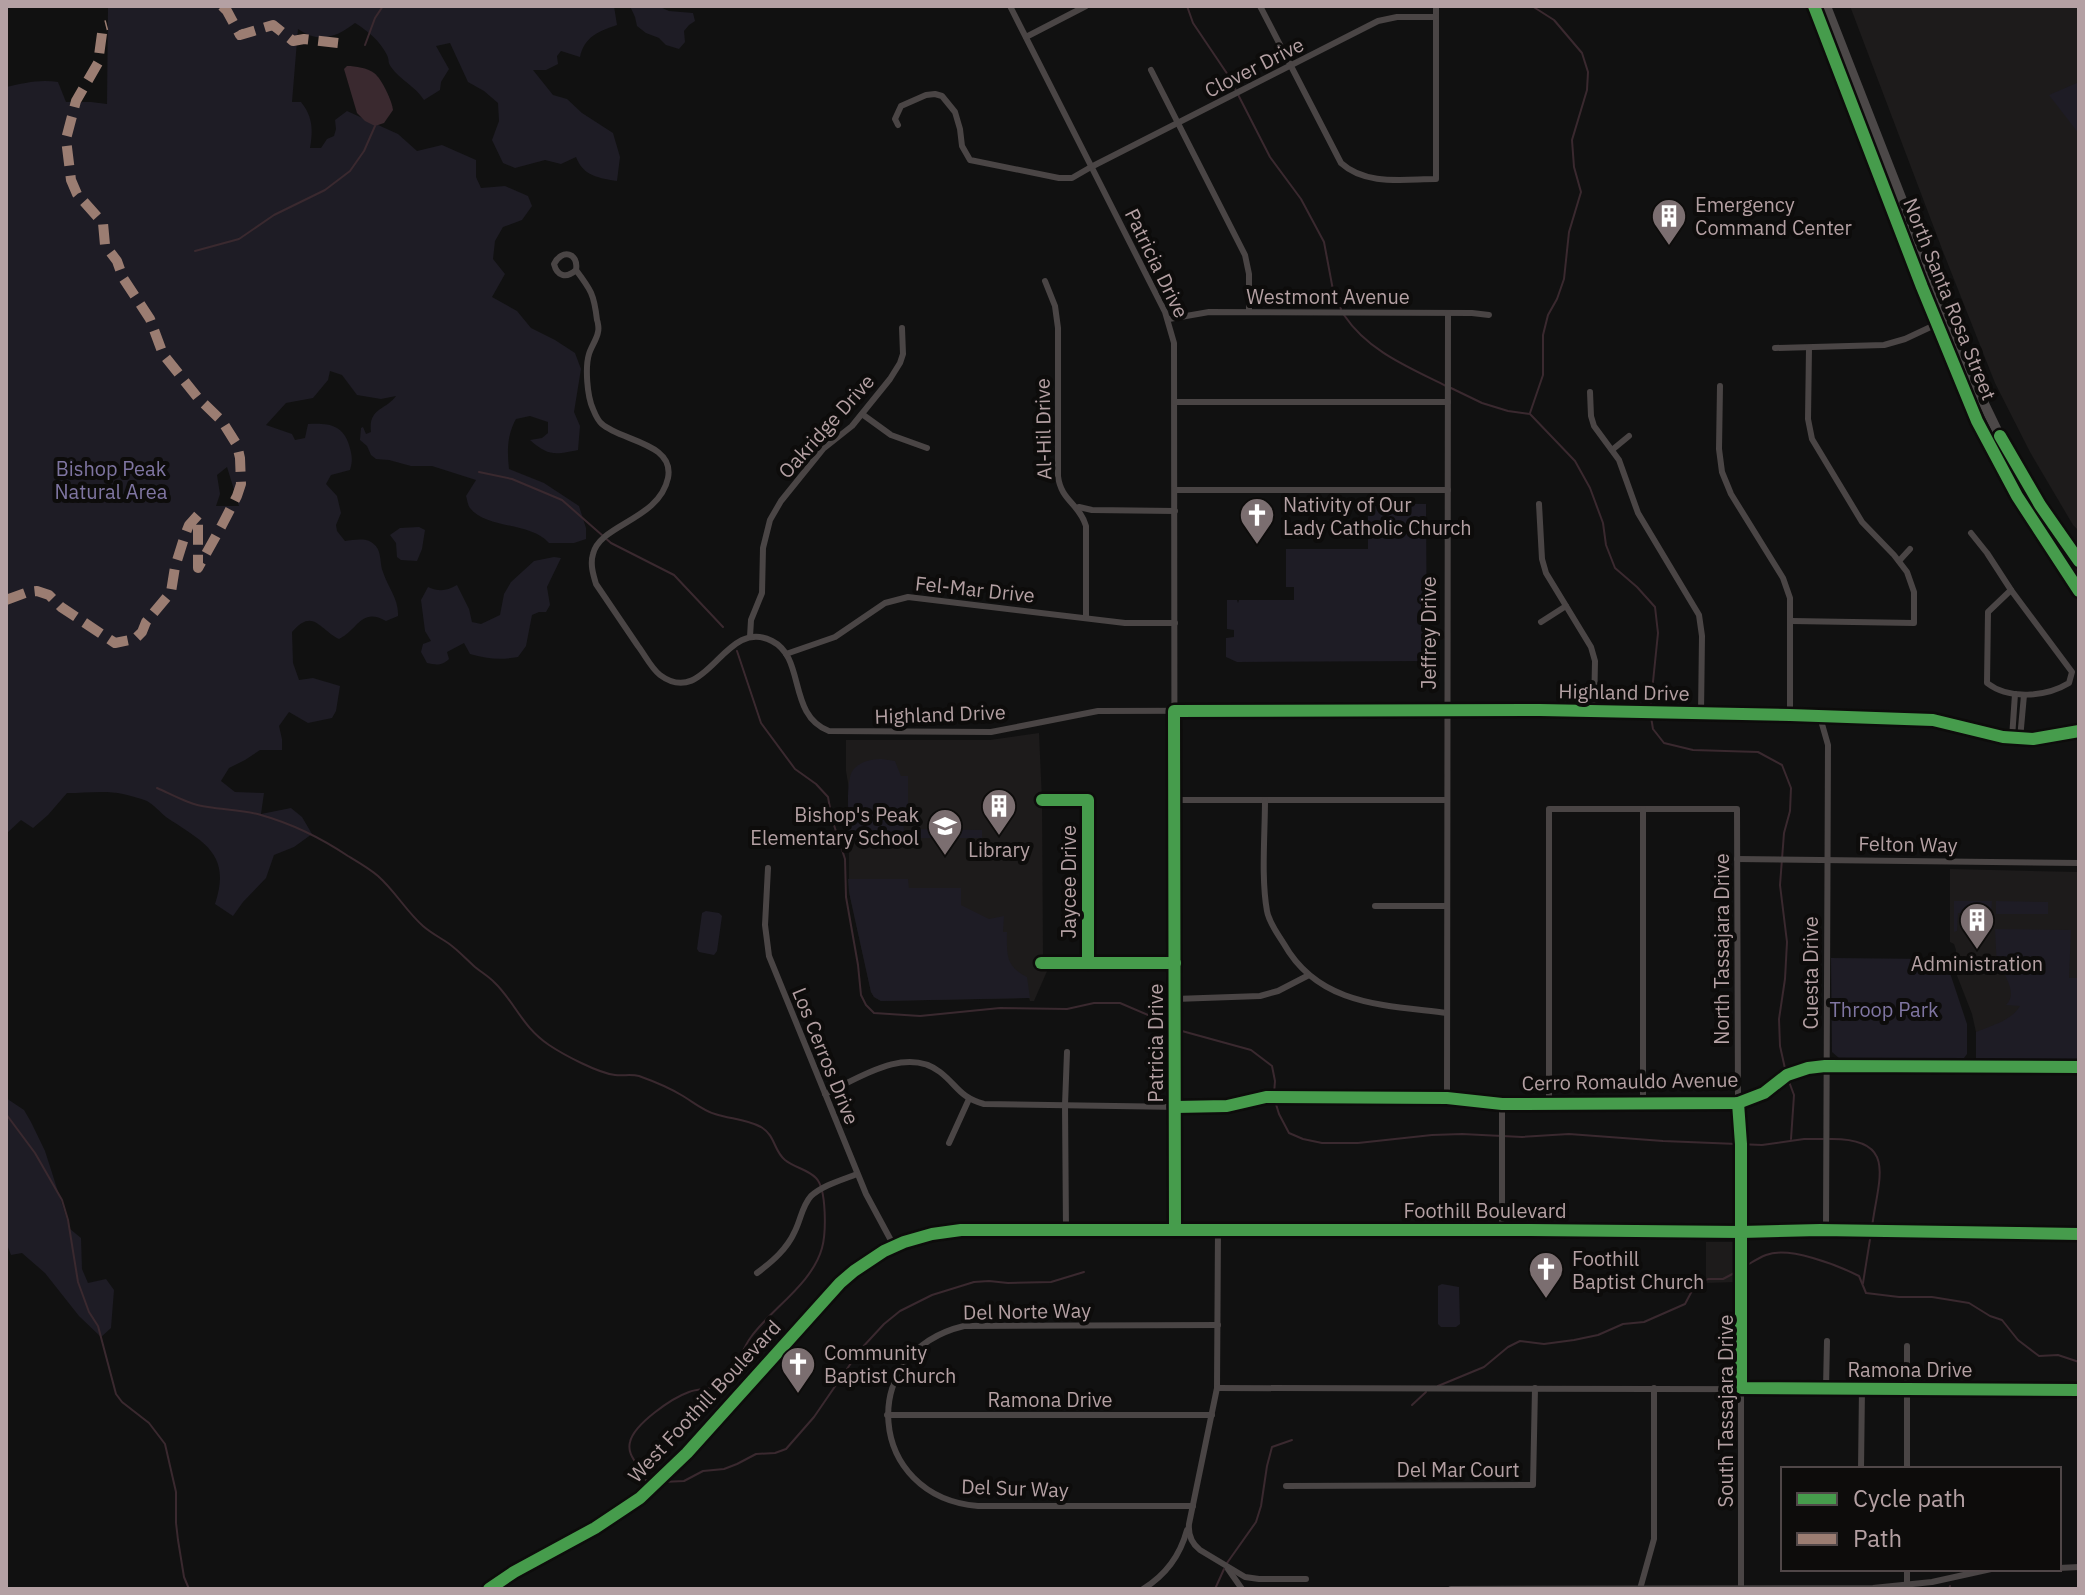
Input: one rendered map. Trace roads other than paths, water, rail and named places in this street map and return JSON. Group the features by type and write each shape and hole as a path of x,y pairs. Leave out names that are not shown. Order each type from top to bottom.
{"highway":[{"name":"North Santa Rosa Street","path":"1814,6 1943,322 2002,441 2040,505 2079,561"},
{"name":"North Santa Rosa Street","path":"1826,6 1977,421 2010,483 2079,591"}],"street":[{"name":"Patricia Drive","path":"1010,6 1169,319 1174,343 1175,1230"},
{"path":"1026,37 1086,6"},
{"path":"1260,6 1336,155 1348,170 1375,179 1436,179 1436,6"},
{"name":"Clover Drive","path":"898,125 895,119 901,106 926,95 942,96 955,112 962,146 970,160 1072,178 1378,21 1397,17 1436,17"},
{"path":"1151,70 1245,255 1249,274 1249,312"},
{"path":"576,270 593,293 599,331 588,356 588,393 592,407 604,426 655,450 664,457 669,470 667,482 656,503 595,548 592,572 596,584 652,667 672,681 684,682 701,676 737,641 750,637 771,640 786,654"},
{"name":"Al-Hil Drive","path":"1045,281 1055,306 1058,328 1059,486 1064,496 1081,513 1086,526 1086,618"},
{"name":"Westmont Avenue","path":"1169,319 1194,313 1249,312 1489,315"},
{"name":"Jeffrey Drive","path":"1447,1098 1448,313"},
{"path":"1775,348 1884,345 1943,322"},
{"name":"Oakridge Drive","path":"750,637 751,620 762,593 762,550 770,520 781,501 823,449 846,432 890,379 900,363 904,344 902,328"},
{"path":"1792,621 1914,623 1914,592 1907,572 1862,522 1814,445 1808,419 1809,348"},
{"path":"1720,386 1719,449 1722,472 1731,494 1786,584 1792,605 1790,715"},
{"path":"1590,392 1592,421 1596,431 1612,450 1623,470 1638,513 1699,615 1702,636 1701,713"},
{"path":"1175,402 1448,402"},
{"path":"862,414 891,435 927,448"},
{"path":"1612,450 1629,436"},
{"path":"1175,490 1448,490"},
{"path":"1072,504 1092,510 1175,511"},
{"path":"1539,504 1546,573 1594,656 1594,711"},
{"path":"1971,533 2072,672 2069,683 2055,692 2015,694 1995,689 1987,683 1988,612 2011,590"},
{"path":"1899,561 1910,549"},
{"name":"Fel-Mar Drive","path":"786,654 835,637 885,603 900,598 1125,623 1175,623"},
{"path":"1541,622 1566,606"},
{"name":"Highland Drive","path":"786,654 808,716 820,728 829,731 991,732 1098,711 1594,711 1790,715 1933,720 2020,739 2046,738 2079,730"},
{"path":"2012,738 2015,694"},
{"path":"2020,739 2024,695"},
{"name":"Cuesta Drive","path":"1820,717 1828,745 1826,1230"},
{"name":"Jaycee Drive","path":"1042,800 1088,800 1088,963"},
{"path":"1175,800 1447,800"},
{"path":"1265,800 1265,898 1268,916 1289,953 1322,986 1347,998 1447,1013"},
{"path":"1549,1104 1549,809 1643,809 1643,1104"},
{"name":"North Tassajara Drive","path":"1643,809 1737,809 1741,1232"},
{"name":"Felton Way","path":"1737,859 2079,863"},
{"name":"Los Cerros Drive","path":"768,868 765,925 769,956 857,1174 894,1246"},
{"path":"1375,906 1447,906"},
{"path":"1041,963 1175,963"},
{"path":"1175,999 1260,996 1278,991 1309,975"},
{"path":"1066,1230 1067,1052"},
{"path":"825,1094 886,1066 907,1061 935,1068 969,1099 949,1143"},
{"name":"Cerro Romauldo Avenue","path":"969,1099 994,1105 1175,1107 1227,1106 1266,1097 1447,1098 1502,1104 1738,1103 1764,1093 1787,1075 1825,1066 2079,1067"},
{"path":"1502,1104 1502,1230"},
{"path":"757,1273 789,1243 803,1208 812,1195 857,1174"},
{"path":"1143,1589 1168,1568 1181,1547 1193,1506 1217,1388 1218,1230"},
{"name":"Foothill Boulevard","path":"894,1246 946,1231 1826,1230 2079,1234"},
{"name":"South Tassajara Drive","path":"1741,1232 1741,1589"},
{"name":"West Foothill Boulevard","path":"489,1589 595,1528 640,1498 697,1443 840,1283 872,1258 894,1246"},
{"name":"Del Norte Way","path":"887,1415 892,1387 905,1362 925,1342 950,1329 978,1325 1218,1325"},
{"path":"1826,1388 1827,1341"},
{"path":"1907,1346 1907,1467"},
{"name":"Ramona Drive","path":"1217,1388 2079,1390"},
{"name":"Del Mar Court","path":"1286,1486 1533,1485 1535,1388"},
{"path":"1640,1588 1654,1539 1654,1388"},
{"path":"1861,1467 1862,1388"},
{"name":"Ramona Drive","path":"887,1415 1212,1415"},
{"name":"Del Sur Way","path":"887,1415 892,1443 905,1468 925,1488 950,1501 978,1506 1193,1506"},
{"path":"1189,1524 1189,1536 1195,1546 1240,1575 1254,1579 1306,1579"},
{"path":"1226,1566 1242,1589"},
{"path":"1907,1571 1907,1586"},
{"path":"1451,1589 1873,1588 1907,1586 1981,1571"}],"waterway":[{"path":"365,45 383,6"},
{"path":"1187,6 1193,23 1228,75 1270,157 1301,199 1324,242 1333,290 1341,309"},
{"path":"1530,413 1543,375 1543,335 1564,279 1569,232 1581,192 1574,167 1572,140 1587,90 1588,72 1582,53 1554,20 1532,6"},
{"path":"195,251 239,239 274,215 325,190 350,171 364,151 375,126"},
{"path":"1344,315 1377,348 1446,386"},
{"path":"1451,388 1482,403 1530,414 1575,461 1590,488 1615,568 1655,607 1658,633 1650,711 1653,729 1664,743 1693,750 1758,752 1782,765 1791,788 1780,885 1787,942 1779,1019 1780,1046 1786,1073"},
{"path":"479,472 512,479 562,500 611,543 674,575 723,627"},
{"path":"737,651 761,723 795,769 828,797 845,859 846,897 861,995 874,1013 920,1016 1000,1008 1067,1009 1094,1003 1120,1003 1171,1028 1251,1050 1272,1066 1274,1094"},
{"path":"157,788 195,804 273,819 328,843 378,876 423,926 494,982 525,1022 549,1045 600,1071 639,1076 673,1090 711,1113 761,1127 785,1160 816,1178 824,1201 825,1223 817,1261 801,1284 751,1337 736,1367 723,1383 689,1392 673,1400 639,1427 630,1442 630,1452 645,1480 652,1481"},
{"path":"1788,1079 1794,1095 1791,1139"},
{"path":"1275,1101 1289,1133 1322,1143 1462,1134 1522,1137 1569,1134 1762,1145 1823,1139"},
{"path":"6,1114 35,1153 62,1200 78,1282 89,1312 98,1326 116,1394 149,1423 165,1444 176,1492 178,1540 189,1589"},
{"path":"1830,1139 1852,1141 1867,1146 1875,1154 1880,1178 1872,1227"},
{"path":"1863,1283 1871,1233"},
{"path":"1744,1267 1763,1256 1776,1253 1813,1258 1859,1276 1866,1293 1969,1303 2002,1320 2018,1340 2039,1356 2058,1355 2079,1362"},
{"path":"1438,1386 1484,1367 1520,1341 1544,1344 1574,1340 1598,1335 1623,1324 1644,1322 1685,1304 1694,1287 1708,1279 1723,1279 1738,1271"},
{"path":"662,1482 684,1481 703,1471 724,1469 756,1454 786,1449 814,1417 860,1350 884,1324 900,1311 932,1295 974,1282 1051,1282 1084,1272"},
{"path":"1412,1405 1426,1392"},
{"path":"1227,1563 1256,1522 1272,1447 1292,1440"},
{"path":"1215,1589 1224,1569"}],"place":[{"name":"Emergency Command Center","path":"1669,247"},
{"name":"Nativity of Our Lady Catholic Church","path":"1257,546"},
{"name":"Library","path":"999,837"},
{"name":"Bishop's Peak Elementary School","path":"945,857"},
{"name":"Administration","path":"1977,951"},
{"name":"Foothill Baptist Church","path":"1546,1300"},
{"name":"Community Baptist Church","path":"798,1395"}],"park label":[{"name":"Bishop Peak Natural Area","path":"111,480"},
{"name":"Throop Park","path":"1884,1009"}]}
